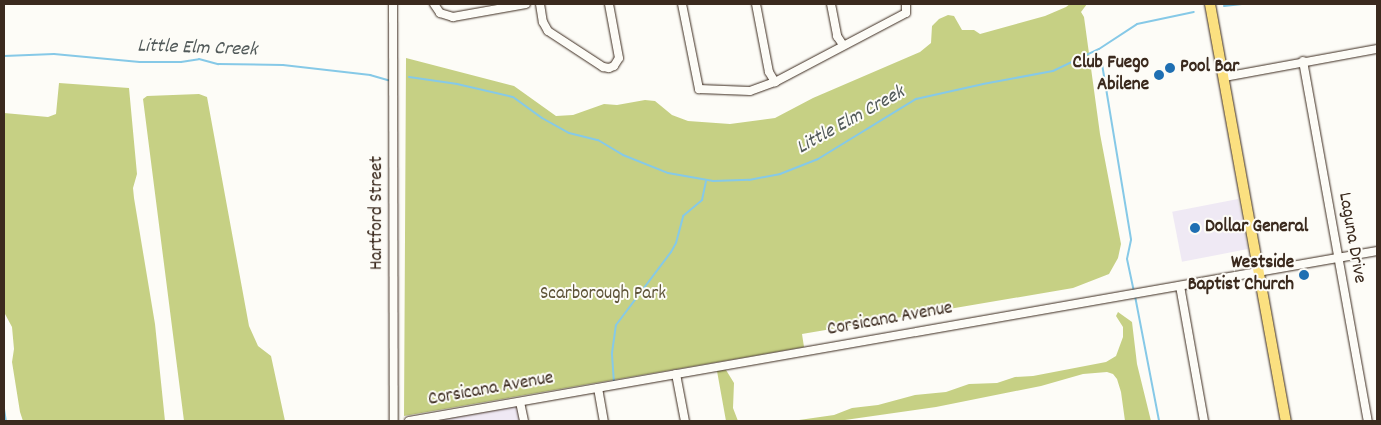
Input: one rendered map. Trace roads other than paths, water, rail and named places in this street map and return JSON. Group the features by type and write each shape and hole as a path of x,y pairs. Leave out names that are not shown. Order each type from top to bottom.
{"main road":[{"path":"1210,4 1286,421"}],"street":[{"name":"Hartford Street","path":"393,4 394,421"},
{"path":"434,4 440,13 453,16 526,4"},
{"path":"540,4 543,22 548,31 603,68 609,68 614,66 619,58 609,4"},
{"path":"682,4 698,89 750,91 775,82 842,45 906,13 906,4"},
{"path":"756,4 769,72 775,82"},
{"path":"831,4 837,36 842,45"},
{"path":"1224,77 1377,48"},
{"name":"Laguna Drive","path":"1303,61 1368,421"},
{"name":"Corsicana Avenue","path":"409,421 1377,251"},
{"path":"1180,286 1204,421"},
{"path":"676,374 685,421"},
{"path":"598,388 604,421"},
{"path":"520,402 524,421"}],"waterway":[{"name":"Little Elm Creek","path":"1224,6 1242,4"},
{"name":"Little Elm Creek","path":"409,77 457,84 513,97 542,118 569,133 598,140 623,155 668,173 713,181 749,180 780,174 818,159 916,99 1053,71 1099,49 1137,24 1194,12"},
{"name":"Little Elm Creek","path":"4,56 54,54 140,62 181,62 199,59 218,64 283,65 370,75 388,80"},
{"path":"1101,58 1131,240 1127,259 1134,292"},
{"path":"614,383 612,353 616,325 671,252 676,243 683,216 702,200 706,181"},
{"path":"1135,296 1159,421"},
{"path":"4,409 6,421"}],"place":[{"name":"Pool Bar","path":"1170,68"},
{"name":"Club Fuego Abilene","path":"1159,75"},
{"name":"Dollar General","path":"1195,228"},
{"name":"Westside Baptist Church","path":"1304,275"}],"park label":[{"name":"Scarborough Park","path":"603,295"}]}
